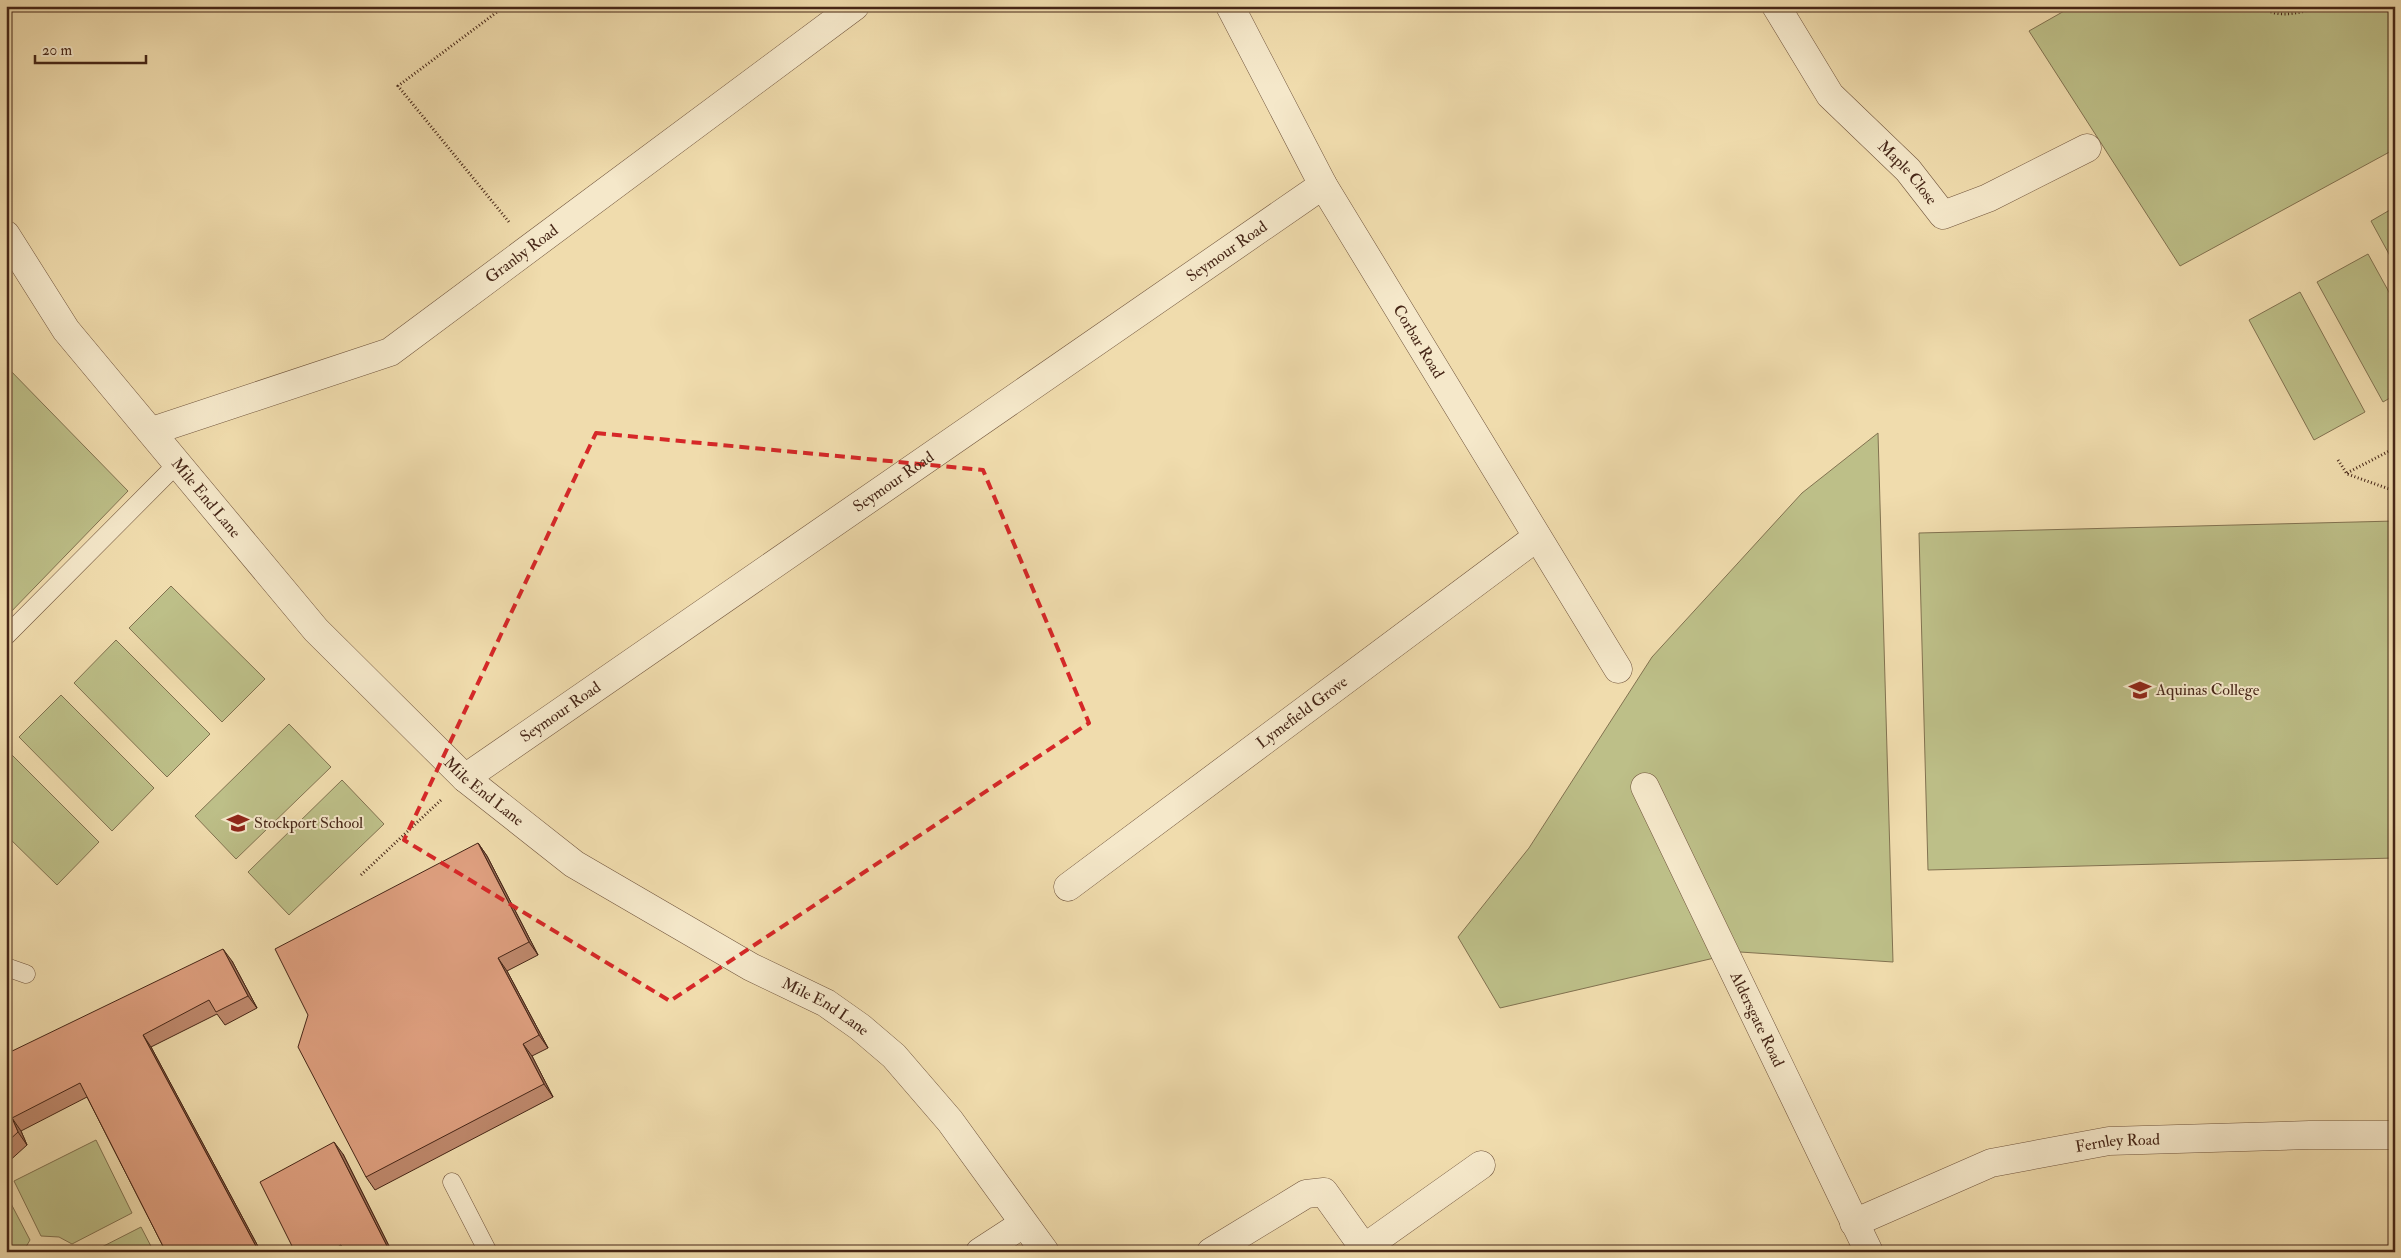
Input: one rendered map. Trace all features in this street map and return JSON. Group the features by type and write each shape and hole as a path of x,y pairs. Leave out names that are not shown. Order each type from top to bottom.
{"street":[{"name":"Granby Road","path":"152,431 390,352 855,6"},
{"name":"Corbar Road","path":"1230,6 1323,185 1618,669"},
{"name":"Maple Close","path":"1776,6 1830,95 1908,170 1943,215 1988,198 2087,148"},
{"name":"Seymour Road","path":"465,778 1323,185"},
{"name":"Mile End Lane","path":"6,235 66,330 316,630 465,778 574,864 751,967 826,1003 860,1027 894,1056 950,1121 1044,1252"},
{"name":"Lymefield Grove","path":"1068,887 1537,537"},
{"name":"Aldersgate Road","path":"1645,787 1869,1252"},
{"name":"Fernley Road","path":"1854,1223 1990,1163 2109,1141 2310,1135 2395,1135"},
{"path":"1211,1252 1306,1194 1324,1192 1364,1248 1481,1165"},
{"path":"980,1252 1024,1224"}],"lane":[{"path":"6,636 178,463"},
{"path":"6,967 26,974"},
{"path":"452,1182 488,1252"}],"path":[{"path":"505,6 398,86 530,248"},
{"path":"2262,6 2265,10 2291,15 2323,6"},
{"path":"2347,474 2395,448"},
{"path":"2338,460 2347,474 2395,491"},
{"path":"361,875 465,778"}],"highlighted area":[{"path":"596,433 983,470 1089,723 670,1001 404,840"}],"green space":[{"path":"2073,6 2395,6 2395,149 2180,266 2029,31"},
{"path":"2395,207 2395,265 2371,221"},
{"path":"2368,254 2395,303 2395,395 2383,402 2317,282"},
{"path":"2300,292 2365,412 2314,440 2249,320"},
{"path":"6,366 128,491 6,617"},
{"path":"1878,433 1893,962 1740,952 1500,1008 1458,937 1529,848 1652,657 1802,493"},
{"path":"2395,521 2395,858 1928,870 1919,533"},
{"path":"171,586 265,679 222,722 129,628"},
{"path":"116,640 210,734 167,777 74,683"},
{"path":"61,695 154,788 112,831 19,737"},
{"path":"289,724 331,767 236,859 195,816"},
{"path":"6,749 99,842 57,885 6,835"},
{"path":"342,780 384,824 289,915 248,872"},
{"path":"96,1140 132,1213 72,1244 59,1237 41,1236 14,1181"},
{"path":"6,1194 30,1240 23,1252 6,1252"},
{"path":"141,1227 154,1252 92,1252"}],"building":[{"path":"478,843 529,942 498,958 539,1035 523,1044 544,1084 366,1177 298,1047 308,1015 275,949"},
{"path":"223,949 248,996 216,1012 209,1000 143,1035 259,1252 166,1252 80,1083 12,1118 18,1132 6,1143 6,1054"},
{"path":"334,1142 390,1252 346,1252 341,1245 328,1252 295,1252 260,1182"}],"place":[{"name":"Aquinas College","path":"2140,690"},
{"name":"Stockport School","path":"238,823"}]}
